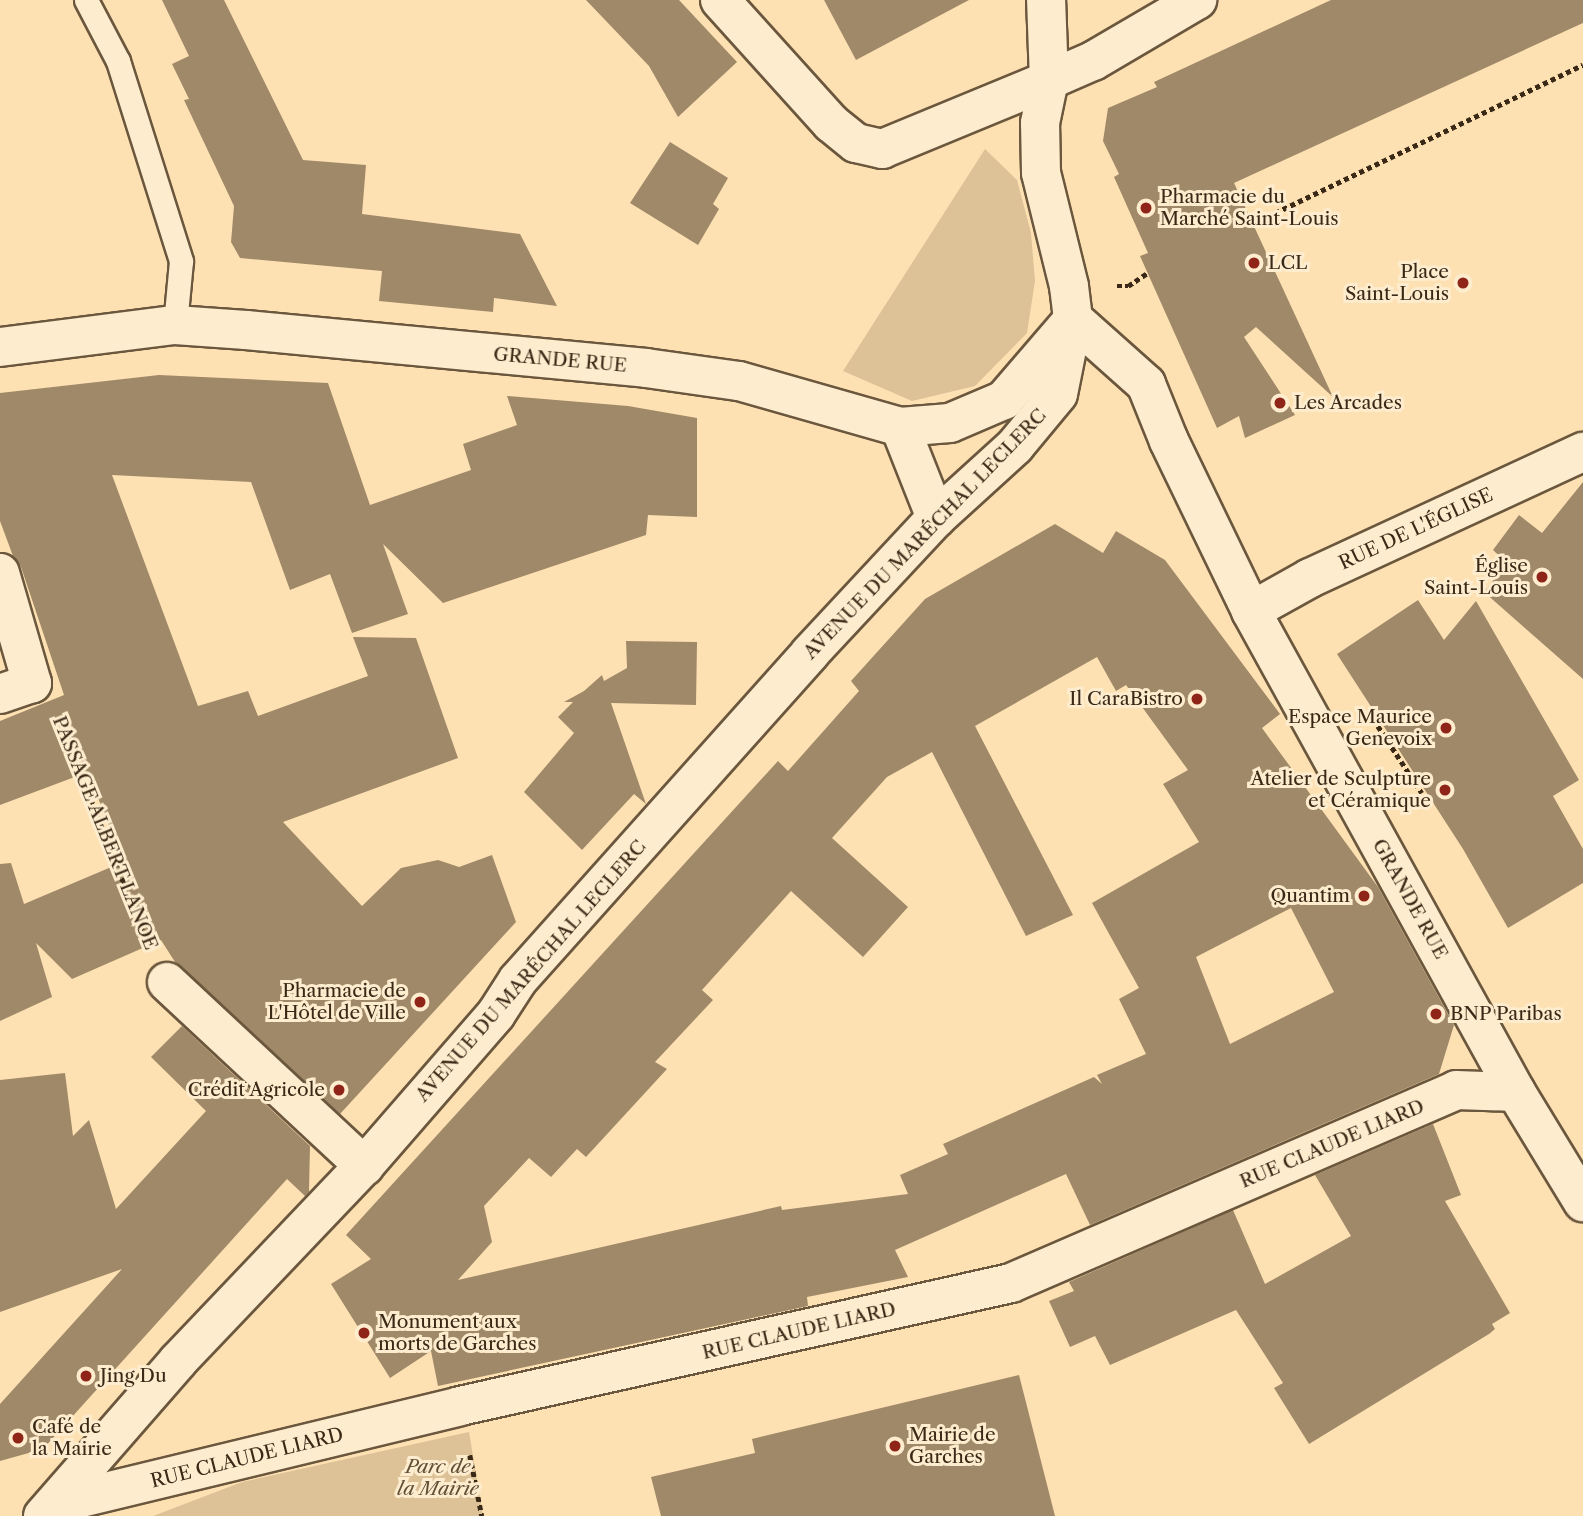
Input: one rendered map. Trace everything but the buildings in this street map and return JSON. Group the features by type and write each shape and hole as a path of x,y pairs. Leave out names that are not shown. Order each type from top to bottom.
{"street":[{"path":"720,0 831,123 856,143 882,149 1093,61 1198,0"},
{"name":"AVENUE DU MARÉCHAL LECLERC","path":"50,1510 178,1361 364,1166 496,1014 527,970 810,653 936,518 1015,446 1058,394 1073,319 1069,286 1041,173 1040,122 1049,80 1046,0"},
{"name":"GRANDE RUE","path":"0,347 174,325 659,370 739,381 900,427 950,423 1004,400 1073,319 1146,384 1169,442 1251,611 1517,1092 1583,1202"},
{"path":"900,427 936,518"},
{"name":"RUE DE L'ÉGLISE","path":"1251,611 1310,578 1583,452"},
{"path":"0,573 16,689"},
{"path":"167,982 364,1166"},
{"name":"RUE CLAUDE LIARD","path":"50,1510 460,1406 1011,1283 1457,1090 1517,1092"}],"lane":[{"path":"86,0 118,61 181,261 174,325"}],"path":[{"path":"1252,224 1583,65"},
{"name":"PASSAGE ALBERT LANOE","path":"16,689 45,679 136,921 167,982"},
{"path":"1378,726 1422,793"},
{"path":"460,1406 482,1516"}],"green space":[{"path":"985,149 1017,180 1031,233 1035,281 1027,333 975,386 912,401 843,371"},
{"name":"Parc de la Mairie","path":"469,1432 483,1516 153,1516 242,1482"}],"place":[{"name":"Pharmacie du Marché Saint-Louis","path":"1146,208"},
{"name":"LCL","path":"1254,263"},
{"name":"Place Saint-Louis","path":"1463,283"},
{"name":"Les Arcades","path":"1280,403"},
{"name":"Église Saint-Louis","path":"1542,577"},
{"name":"Il CaraBistro","path":"1197,699"},
{"name":"Espace Maurice Genevoix","path":"1446,728"},
{"name":"Atelier de Sculpture et Céramique","path":"1445,790"},
{"name":"Quantim","path":"1364,896"},
{"name":"Pharmacie de L'Hôtel de Ville","path":"420,1002"},
{"name":"BNP Paribas","path":"1436,1014"},
{"name":"Crédit Agricole","path":"339,1090"},
{"name":"Monument aux morts de Garches","path":"364,1333"},
{"name":"Jing Du","path":"86,1376"},
{"name":"Café de la Mairie","path":"18,1438"},
{"name":"Mairie de Garches","path":"895,1446"}]}
